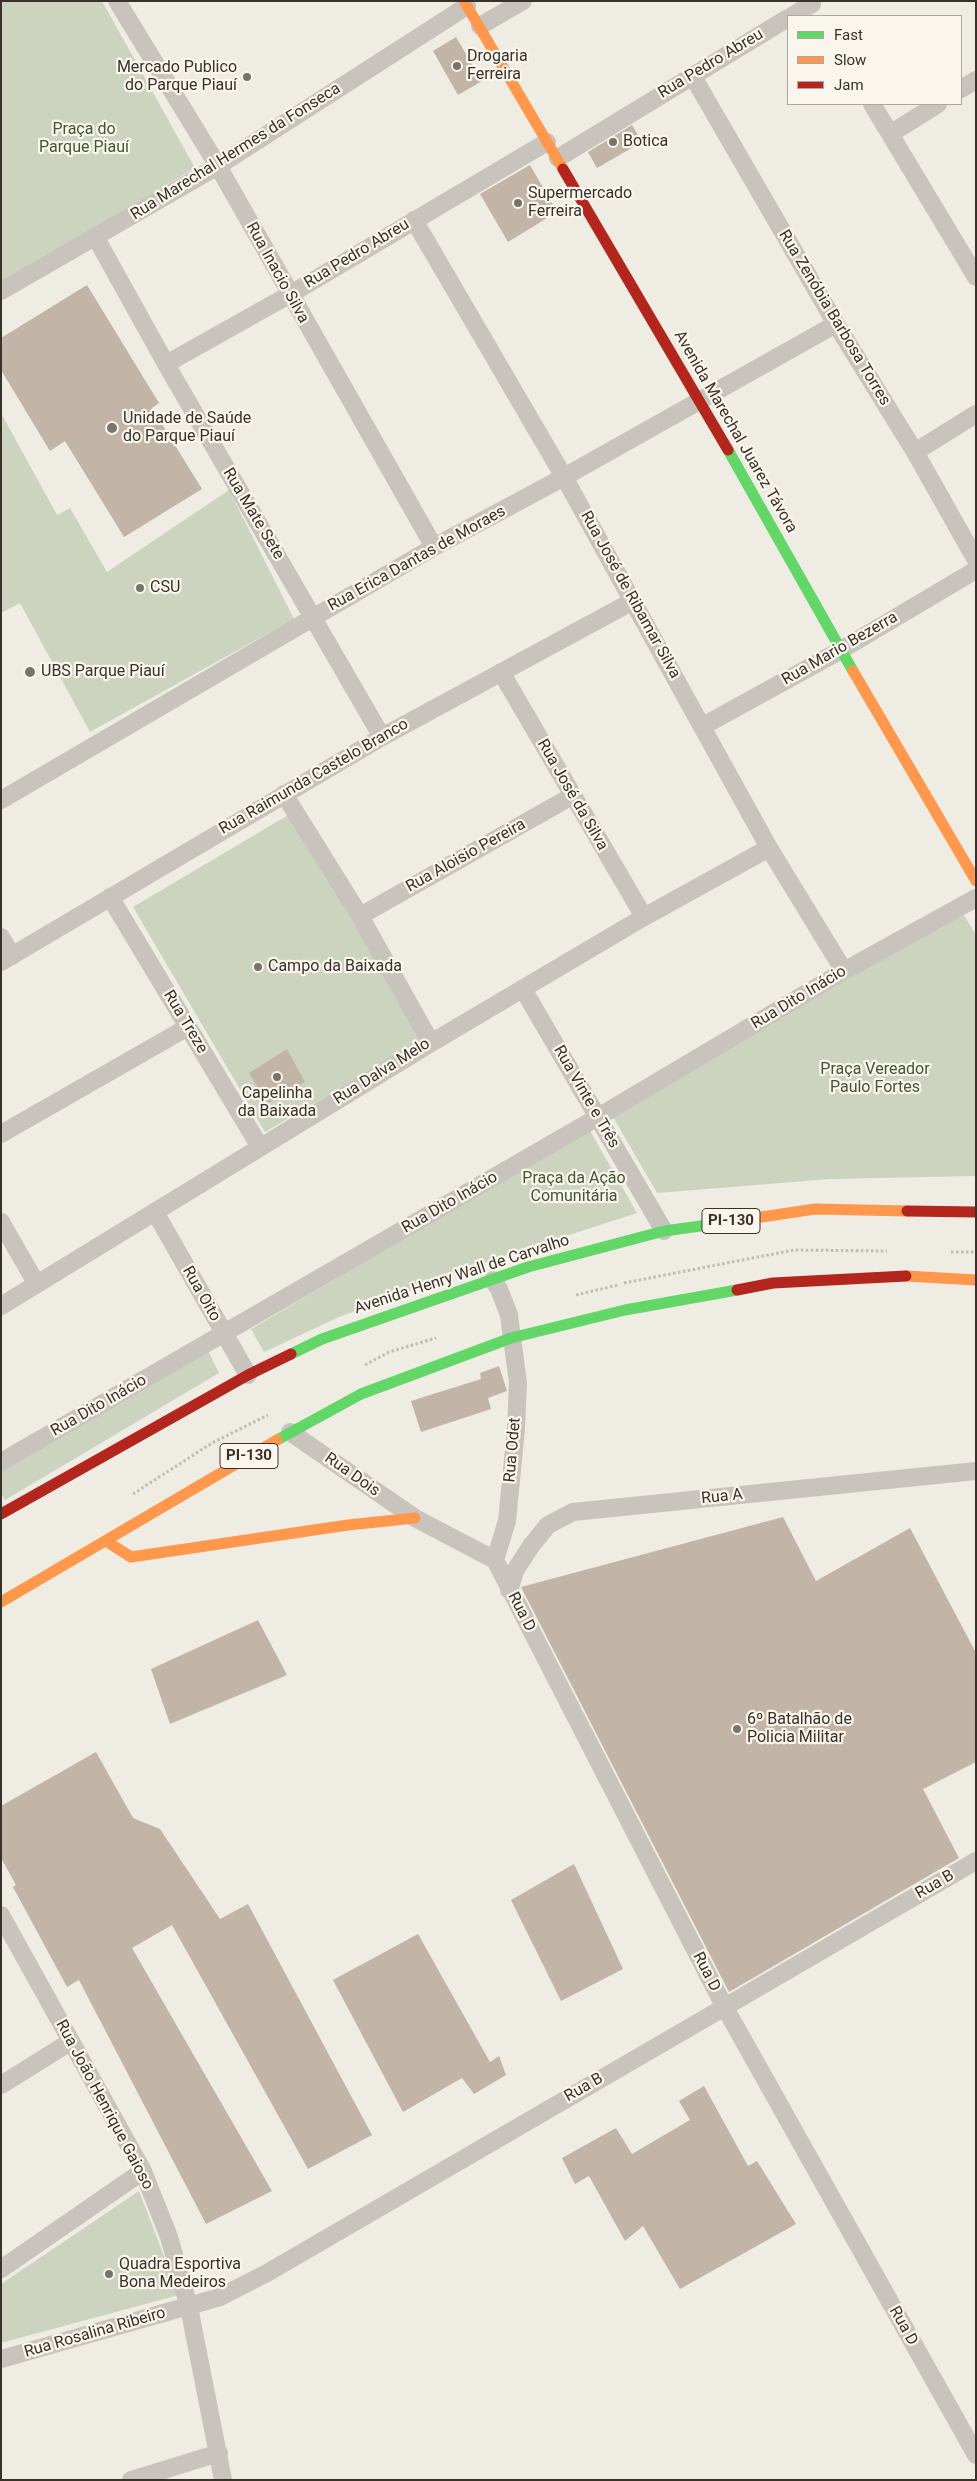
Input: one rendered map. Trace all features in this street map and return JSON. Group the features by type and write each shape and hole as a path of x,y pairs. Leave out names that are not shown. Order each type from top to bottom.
{"main road":[{"name":"Avenida Marechal Juarez Távora","path":"466,4 700,401 841,650 976,880"},
{"name":"Avenida Henry Wall de Carvalho","path":"1,1514 248,1374 322,1339 528,1267 664,1230 815,1209 976,1212"},
{"name":"PI-130","path":"1,1602 290,1432 361,1394 511,1338 625,1310 774,1283 916,1276 976,1280"},
{"path":"106,1541 130,1557 348,1525 415,1518"}],"street":[{"name":"Rua Inacio Silva","path":"117,1 218,166 289,295 434,546"},
{"path":"480,26 523,1"},
{"name":"Rua Marechal Hermes da Fonseca","path":"1,292 218,166 466,4"},
{"path":"794,15 814,7"},
{"name":"Rua Pedro Abreu","path":"558,158 787,19"},
{"name":"Rua Zenóbia Barbosa Torres","path":"692,75 836,324 915,452 976,560"},
{"path":"962,88 976,80"},
{"path":"873,105 976,277"},
{"path":"890,134 936,105"},
{"name":"Rua Pedro Abreu","path":"166,364 289,295 547,142"},
{"name":"Rua José de Ribamar Silva","path":"414,220 564,477 769,848 844,971"},
{"name":"Rua Mate Sete","path":"96,238 166,364 382,737"},
{"name":"Rua Erica Dantas de Moraes","path":"1,800 434,546 564,477 836,324"},
{"path":"915,452 976,414"},
{"name":"Rua Mario Bezerra","path":"703,726 841,650 976,570"},
{"name":"Rua Raimunda Castelo Branco","path":"7,959 110,896 382,737 633,601"},
{"name":"Rua José da Silva","path":"501,672 644,917"},
{"path":"284,794 360,916 430,1043"},
{"name":"Rua Aloisio Pereira","path":"360,916 572,796"},
{"name":"Rua Dalva Melo","path":"1,1306 430,1043 644,917 769,848"},
{"name":"Rua Treze","path":"110,896 260,1147"},
{"name":"Rua Dito Inácio","path":"1,1462 598,1117 844,971 976,898"},
{"path":"1,937 7,959"},
{"name":"Rua Vinte e Três","path":"523,989 664,1230"},
{"path":"1,1134 188,1026"},
{"name":"Rua Oito","path":"155,1212 248,1374"},
{"path":"1,1222 36,1283"},
{"name":"Rua Odet","path":"493,1280 499,1288 509,1316 518,1383 516,1429 507,1520 495,1560"},
{"name":"Rua Dois","path":"290,1432 415,1518"},
{"name":"Rua A","path":"509,1590 516,1569 548,1525 573,1512 976,1471"},
{"path":"415,1518 495,1560"},
{"name":"Rua D","path":"495,1560 724,2006 976,2455"},
{"name":"Rua B","path":"189,2307 220,2297 267,2274 724,2006 976,1861"},
{"name":"Rua João Henrique Gaioso","path":"1,1915 143,2171 169,2237 189,2307 223,2480"},
{"path":"1,2085 70,2042"},
{"path":"1,2269 143,2171"},
{"name":"Rua Rosalina Ribeiro","path":"1,2359 189,2307"},
{"path":"131,2480 219,2453"}],"green space":[{"name":"Praça do Parque Piauí","path":"1,1 102,1 195,168 1,284"},
{"name":"CSU","path":"1,413 57,515 70,508 107,572 229,490 294,619 90,732 20,603 1,613"},
{"path":"290,814 422,1040 265,1132 133,907"},
{"name":"Praça Vereador Paulo Fortes","path":"962,912 976,935 976,1176 831,1179 657,1193 613,1117"},
{"name":"Praça da Ação Comunitária","path":"589,1129 637,1213 495,1259 339,1317 264,1352 251,1329"},
{"path":"207,1349 219,1373 5,1500 1,1493 1,1467"},
{"path":"139,2191 179,2295 1,2343 1,2284"}],"building":[{"name":"Drogaria Ferreira","path":"456,37 482,81 458,95 433,51"},
{"name":"Botica","path":"632,125 642,142 597,168 588,152"},
{"name":"Supermercado Ferreira","path":"530,165 557,212 508,242 480,194"},
{"name":"Unidade de Saúde do Parque Piauí","path":"87,285 159,403 152,408 202,489 124,537 65,441 50,451 1,370 1,338"},
{"name":"Capelinha da Baixada","path":"287,1049 305,1082 267,1104 249,1073"},
{"path":"499,1366 507,1391 488,1398 491,1409 421,1432 411,1401 481,1379 480,1373"},
{"name":"6º Batalhão de Policia Militar","path":"783,1517 816,1581 910,1528 976,1653 976,1762 923,1789 959,1858 729,1992 521,1587"},
{"path":"258,1620 287,1675 170,1724 151,1669"},
{"path":"96,1752 133,1818 160,1829 220,1919 248,1904 372,2135 308,2169 172,1925 132,1948 272,2191 206,2224 79,1980 67,1987 13,1887 16,1885 1,1858 1,1806"},
{"path":"574,1864 623,1969 561,2001 511,1900"},
{"path":"418,1934 490,2062 499,2056 506,2075 474,2094 462,2078 403,2112 333,1980"},
{"path":"704,2086 748,2166 757,2161 796,2224 680,2289 643,2226 625,2241 589,2176 575,2184 562,2158 616,2128 632,2154 690,2120 679,2101"}],"traffic: fast":[{"path":"728,450 853,671"},
{"path":"291,1354 322,1339 528,1267 664,1231 708,1225"},
{"path":"277,1440 361,1394 511,1338 625,1310 737,1290"}],"traffic: slow":[{"path":"464,1 563,169"},
{"path":"853,671 976,881"},
{"path":"708,1225 815,1209 907,1211"},
{"path":"906,1276 976,1280"},
{"path":"1,1602 277,1440"},
{"path":"106,1541 131,1557 348,1525 415,1518"}],"traffic: jam":[{"path":"563,169 728,450"},
{"path":"907,1211 976,1212"},
{"path":"737,1290 773,1283 906,1276"},
{"path":"1,1514 248,1375 291,1354"}],"place":[{"name":"Drogaria Ferreira","path":"457,66"},
{"name":"Mercado Publico do Parque Piauí","path":"247,77"},
{"name":"Botica","path":"613,142"},
{"name":"Supermercado Ferreira","path":"518,203"},
{"name":"Unidade de Saúde do Parque Piauí","path":"112,428"},
{"name":"CSU","path":"140,588"},
{"name":"UBS Parque Piauí","path":"30,672"},
{"name":"Campo da Baixada","path":"258,967"},
{"name":"Capelinha da Baixada","path":"277,1077"},
{"name":"6º Batalhão de Policia Militar","path":"737,1729"},
{"name":"Quadra Esportiva Bona Medeiros","path":"109,2274"}]}
